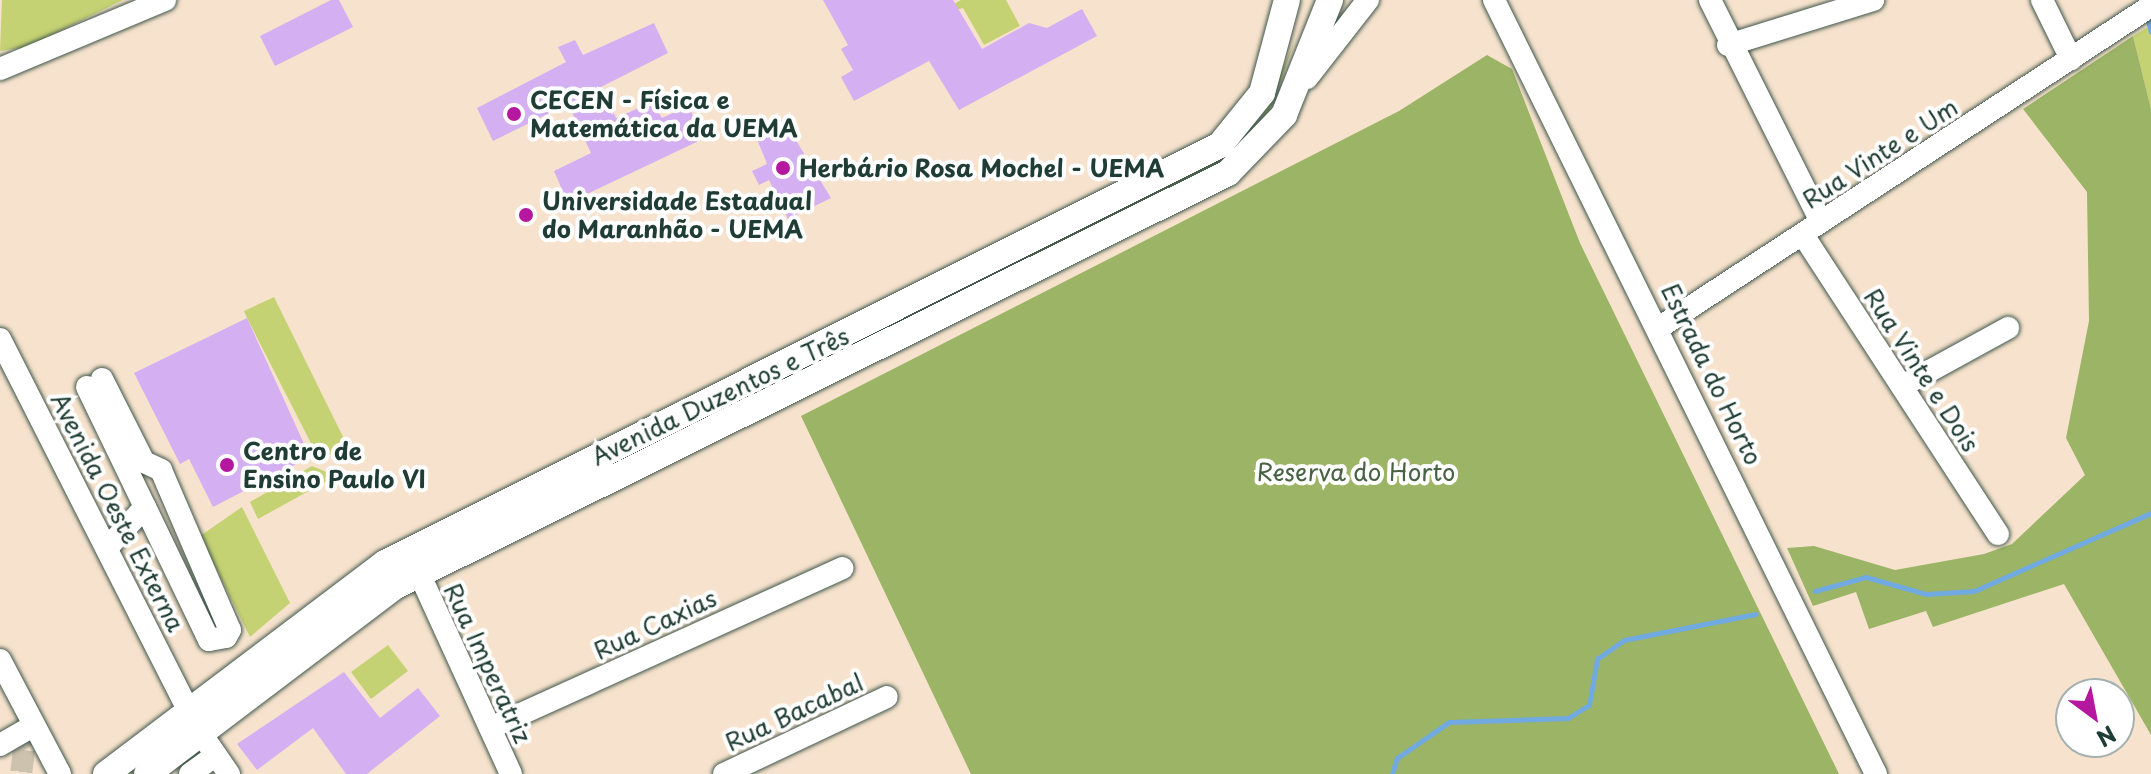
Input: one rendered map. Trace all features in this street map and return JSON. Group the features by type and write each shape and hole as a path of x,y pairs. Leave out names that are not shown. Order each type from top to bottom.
{"main road":[{"name":"Avenida Duzentos e Três","path":"147,774 177,750 194,721 326,601 408,550 1220,145 1262,93 1287,0"},
{"name":"Avenida Duzentos e Três","path":"106,774 194,721 350,615 419,573 1212,182 1256,151 1289,106 1330,0"}],"street":[{"path":"0,69 165,0"},
{"path":"1289,106 1342,25 1368,0"},
{"name":"Estrada do Horto","path":"1494,0 1660,327 1876,774"},
{"name":"Rua Vinte e Dois","path":"1710,0 1812,228 1902,386 1998,534"},
{"path":"1728,45 1873,0"},
{"path":"2042,0 2071,59"},
{"name":"Rua Vinte e Um","path":"1660,327 2151,6"},
{"path":"1902,386 2008,328"},
{"name":"Avenida Oeste Externa","path":"0,339 194,721 229,774"},
{"path":"95,383 144,462 161,470 230,630 216,642 142,502 95,383"},
{"path":"108,547 154,489 176,505"},
{"name":"Rua Caxias","path":"490,728 842,568"},
{"name":"Rua Imperatriz","path":"419,573 511,774"},
{"path":"0,660 60,774"},
{"name":"Rua Bacabal","path":"724,774 887,697"},
{"path":"0,745 34,725"},
{"path":"177,750 193,773 216,755"}],"green space":[{"path":"2,0 123,0 27,47 0,51"},
{"path":"961,0 1006,0 1020,26 984,45 963,8 926,20"},
{"path":"2151,25 2151,109 2133,36"},
{"path":"2133,36 2151,109 2151,735 2135,707 2135,678 2118,678 2064,584 1933,627 1926,611 1869,629 1856,592 1813,606 1787,548 1814,546 1895,570 1984,554 2012,544 2085,475 2066,438 2089,321 2087,192 2023,109"},
{"path":"1295,40 1267,119 1224,162 479,534 132,774 121,774 412,559 1220,159 1262,118"},
{"name":"Reserva do Horto","path":"1487,55 1512,69 1580,243 1839,774 971,774 801,416 1399,111"},
{"path":"274,297 352,455 317,455 247,318 244,311"},
{"path":"312,466 336,476 258,519 250,502"},
{"path":"242,507 290,603 250,637 200,536"},
{"path":"388,645 408,671 371,699 351,672"}],"building":[{"path":"331,0 339,0 353,27 275,66 260,36"},
{"path":"823,0 953,0 982,49 1029,23 1047,28 1082,9 1097,36 959,110 929,61 854,101 841,77 853,70 841,49 848,45"},
{"name":"CECEN - Física e Matemática da UEMA","path":"654,23 668,53 601,87 616,118 652,102 662,118 688,106 705,138 568,203 554,171 591,153 568,104 493,141 477,108 566,62 558,47 575,40 583,55"},
{"name":"Herbário Rosa Mochel - UEMA","path":"783,119 831,198 788,219 769,180 759,185 752,171 767,164 755,134"},
{"path":"247,318 310,457 213,507 189,459 180,464 134,373"},
{"path":"344,672 380,718 418,688 440,716 367,774 346,774 313,728 257,770 237,744"}],"waterway":[{"path":"2147,16 2151,32"},
{"path":"1815,591 1866,577 1926,594 1974,591 2151,513"},
{"path":"1392,774 1397,758 1449,722 1568,718 1589,705 1597,659 1624,640 1755,614"}],"tunnel":[{"path":"15,736 24,750 21,774"}],"place":[{"name":"CECEN - Física e Matemática da UEMA","path":"514,114"},
{"name":"Herbário Rosa Mochel - UEMA","path":"783,168"},
{"name":"Universidade Estadual do Maranhão - UEMA","path":"526,215"},
{"name":"Centro de Ensino Paulo VI","path":"227,465"}]}
